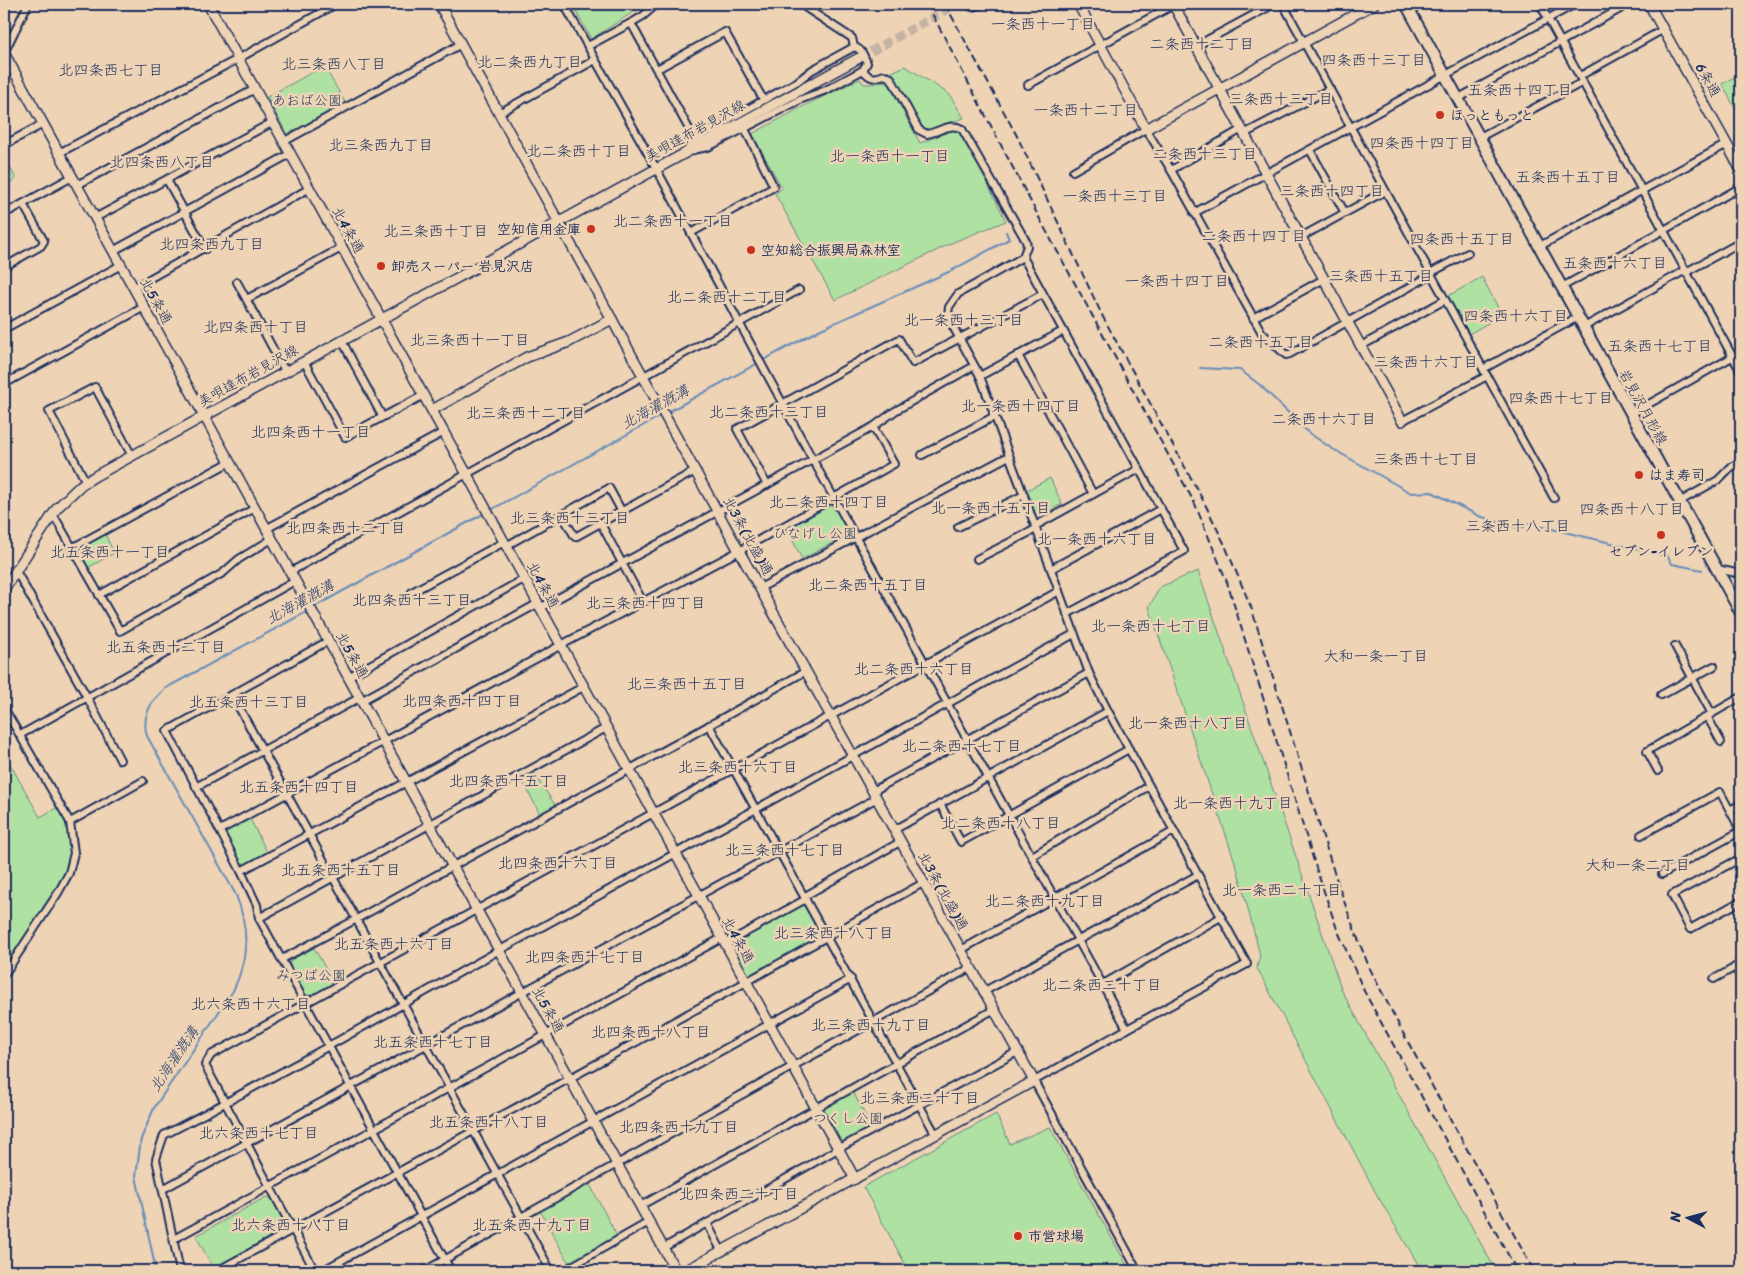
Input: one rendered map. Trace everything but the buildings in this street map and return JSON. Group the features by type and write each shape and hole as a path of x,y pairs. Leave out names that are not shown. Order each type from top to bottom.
{"main road":[{"name":"岩見沢月形線","path":"1406,4 1741,613"}],"street":[{"path":"4,53 28,4"},
{"name":"北4条通","path":"208,4 854,1179"},
{"path":"59,153 336,4"},
{"name":"北3条(北盛)通","path":"439,4 900,842 1034,1081"},
{"path":"564,4 656,168 782,404 1127,1028"},
{"path":"588,46 644,16 657,4"},
{"path":"800,4 852,38 854,47"},
{"path":"966,4 972,7 980,4"},
{"path":"1078,4 1253,318 1262,333 1282,353 1288,355 1468,252"},
{"path":"1028,85 1174,4 1402,421 1578,318"},
{"path":"1196,46 1274,4"},
{"path":"1283,4 1554,498"},
{"path":"1073,171 1374,4"},
{"path":"1540,4 1741,372"},
{"path":"1194,213 1575,4"},
{"path":"1459,98 1629,4"},
{"name":"6条通","path":"1649,4 1741,170"},
{"path":"631,23 695,140"},
{"path":"1480,137 1664,29"},
{"path":"657,69 725,32 763,99"},
{"path":"283,142 461,44"},
{"path":"687,151 708,147 863,70 867,62 861,50 854,47"},
{"path":"687,151 690,144 695,140 854,47"},
{"name":"北5条通","path":"4,53 676,1271"},
{"name":"美唄達布岩見沢線","path":"4,590 52,514 68,496 86,482 285,371 859,58"},
{"path":"499,113 596,60"},
{"path":"685,1271 1247,964 1089,673 980,376 950,321 948,314 952,301 958,294 1023,257 1027,246 1026,241 962,129 952,126 927,134 919,130 891,78 884,75 874,78 869,77 863,70"},
{"path":"1171,170 1330,89"},
{"path":"77,186 255,90"},
{"path":"95,218 273,122"},
{"path":"4,145 43,124"},
{"path":"691,233 774,187 744,129"},
{"path":"1540,246 1727,144"},
{"path":"1310,150 1345,213"},
{"path":"113,251 290,154"},
{"path":"4,214 72,177"},
{"path":"167,180 205,249"},
{"path":"1562,286 1741,187"},
{"path":"134,288 310,188"},
{"path":"1301,237 1385,191"},
{"path":"4,267 41,246 44,241 23,204"},
{"path":"1584,327 1741,242"},
{"path":"247,299 343,248"},
{"path":"1023,257 1184,551 1067,614"},
{"path":"4,329 121,265"},
{"path":"1253,318 1324,279"},
{"path":"237,282 285,371"},
{"path":"290,572 800,290"},
{"path":"767,485 737,429 899,339 913,363 1043,294"},
{"path":"1361,346 1445,300"},
{"path":"4,384 144,307"},
{"path":"432,410 526,357 569,342 612,319"},
{"path":"980,376 1063,331"},
{"path":"342,341 382,416"},
{"path":"1631,414 1741,352"},
{"path":"1018,355 1093,494"},
{"path":"304,361 345,437 424,395"},
{"path":"196,787 263,750 719,512 873,427 896,411 974,366"},
{"path":"86,482 49,412 95,387 132,456"},
{"path":"922,455 995,416"},
{"path":"220,830 740,551 894,464 873,427"},
{"path":"266,529 444,432"},
{"path":"760,588 1009,456"},
{"path":"72,548 230,462"},
{"path":"1680,502 1718,480 1741,462"},
{"path":"976,559 1036,528 1139,469"},
{"path":"562,515 575,537 696,471"},
{"path":"412,592 562,515 609,488 622,512"},
{"path":"958,527 1024,495"},
{"path":"99,595 255,508"},
{"path":"1051,569 1161,509"},
{"path":"52,514 120,631 223,573 239,559 272,540"},
{"path":"601,524 643,602"},
{"path":"1717,569 1741,574"},
{"path":"16,571 120,760"},
{"path":"348,677 524,580"},
{"path":"20,735 295,581"},
{"path":"315,1271 205,1065 211,1055 1059,591"},
{"path":"180,1271 156,1158 164,1135 225,1104 403,1004 949,705 1074,634"},
{"path":"328,641 167,731 220,830 257,906 259,918 451,1271"},
{"path":"1675,646 1710,715 1721,742"},
{"path":"1661,695 1714,666"},
{"path":"282,959 629,771 806,671"},
{"path":"163,1189 780,851 968,740 1089,673"},
{"path":"240,871 583,687"},
{"path":"232,695 551,1271"},
{"path":"1658,771 1647,751 1741,697"},
{"path":"4,708 70,822 74,853 69,873 58,893 4,975"},
{"path":"894,830 1108,711"},
{"path":"710,725 936,1135"},
{"path":"259,918 606,728"},
{"path":"940,804 961,842 1129,749"},
{"path":"70,822 143,781"},
{"path":"1032,856 1149,786"},
{"path":"1641,835 1720,792 1730,810 1741,831 1662,874"},
{"path":"1730,810 1741,804"},
{"path":"961,950 1174,831"},
{"path":"174,1239 546,1034 806,897 900,842"},
{"path":"1741,858 1672,895 1690,929 1741,901"},
{"path":"983,992 1198,875"},
{"path":"217,1271 397,1174 923,883"},
{"path":"1103,984 1221,917"},
{"path":"1714,979 1738,965 1741,978"},
{"path":"424,1271 970,968"},
{"path":"322,1271 851,979"},
{"path":"640,1206 993,1010"},
{"path":"663,1248 838,1149 1017,1052"},
{"path":"1034,1081 1138,1271"},
{"path":"562,1271 649,1222"},
{"path":"707,1223 722,1252"}],"green space":[{"path":"572,4 646,4 591,39"},
{"name":"あおば公園","path":"324,66 346,104 288,136 267,97"},
{"path":"905,66 949,94 964,118 929,130 923,129 917,124 892,72"},
{"path":"1741,73 1741,119 1722,84"},
{"path":"860,79 864,84 887,81 920,143 953,130 963,135 1006,221 956,241 835,300 775,194 782,188 752,134"},
{"path":"4,156 16,179 4,186"},
{"path":"1482,277 1502,315 1469,334 1448,296"},
{"path":"1050,478 1062,504 1041,516 1036,515 1027,490"},
{"name":"ひなげし公園","path":"831,505 834,506 848,532 847,535 802,559 787,529"},
{"path":"104,532 114,553 86,569 73,549"},
{"path":"1198,571 1342,991 1496,1271 1422,1271 1377,1195 1257,968 1260,955 1238,871 1149,607 1160,587"},
{"path":"10,764 40,817 58,807 66,825 70,849 63,877 4,967 4,766"},
{"path":"531,769 557,808 541,816 520,776"},
{"path":"250,819 267,852 245,864 241,862 225,832"},
{"path":"805,902 823,935 747,977 729,943"},
{"name":"みつば公園","path":"314,948 334,983 311,996 305,994 289,966 291,960"},
{"name":"つくし公園","path":"853,1092 872,1128 843,1144 823,1108"},
{"path":"996,1114 1010,1144 1050,1127 1130,1271 909,1271 863,1187"},
{"path":"588,1181 618,1238 570,1265 539,1209"},
{"path":"266,1197 271,1198 286,1226 285,1229 213,1268 196,1236"}],"waterway":[{"name":"北海灌漑溝","path":"666,413 821,329 951,271 1009,239 1006,232"},
{"path":"1200,368 1240,370 1260,385 1309,433 1331,448 1411,493 1432,492 1479,516 1518,528 1524,527 1526,523 1667,556 1672,564 1702,570"},
{"name":"北海灌漑溝","path":"489,511 662,415"},
{"name":"北海灌漑溝","path":"314,607 485,513"},
{"path":"1733,577 1741,578"},
{"name":"北海灌漑溝","path":"156,1271 136,1176 141,1139 154,1108 233,991 242,967 245,931 236,895 147,736 145,729 146,715 156,698 166,688 308,611"}],"tunnel":[{"path":"859,58 957,4"}],"railway":[{"path":"927,4 1043,225 1195,504 1227,582 1317,871 1337,929 1364,991 1517,1271"},
{"path":"945,4 1017,136 1103,317 1204,502 1224,543 1251,607 1334,872 1369,967 1403,1033 1534,1271"}],"place":[{"name":"ほっともっと","path":"1440,115"},
{"name":"空知信用金庫","path":"591,229"},
{"name":"空知総合振興局森林室","path":"751,250"},
{"name":"卸売スーパー 岩見沢店","path":"381,266"},
{"name":"はま寿司","path":"1639,475"},
{"name":"セブン-イレブン","path":"1661,535"},
{"name":"市営球場","path":"1018,1236"}],"district":[{"name":"一条西十一丁目","path":"1043,24"},
{"name":"二条西十二丁目","path":"1202,44"},
{"name":"四条西十三丁目","path":"1374,60"},
{"name":"北二条西九丁目","path":"530,62"},
{"name":"北三条西八丁目","path":"334,64"},
{"name":"北四条西七丁目","path":"111,70"},
{"name":"五条西十四丁目","path":"1520,90"},
{"name":"三条西十三丁目","path":"1281,99"},
{"name":"一条西十二丁目","path":"1086,110"},
{"name":"四条西十四丁目","path":"1422,143"},
{"name":"北三条西九丁目","path":"381,145"},
{"name":"北二条西十丁目","path":"579,151"},
{"name":"二条西十三丁目","path":"1205,154"},
{"name":"北一条西十一丁目","path":"890,156"},
{"name":"北四条西八丁目","path":"162,162"},
{"name":"五条西十五丁目","path":"1568,177"},
{"name":"三条西十四丁目","path":"1332,191"},
{"name":"一条西十三丁目","path":"1115,196"},
{"name":"北二条西十一丁目","path":"673,221"},
{"name":"北三条西十丁目","path":"436,231"},
{"name":"二条西十四丁目","path":"1254,236"},
{"name":"四条西十五丁目","path":"1462,239"},
{"name":"北四条西九丁目","path":"212,244"},
{"name":"五条西十六丁目","path":"1615,263"},
{"name":"三条西十五丁目","path":"1381,276"},
{"name":"一条西十四丁目","path":"1177,281"},
{"name":"北二条西十二丁目","path":"727,297"},
{"name":"四条西十六丁目","path":"1516,316"},
{"name":"北一条西十三丁目","path":"964,320"},
{"name":"北四条西十丁目","path":"256,327"},
{"name":"北三条西十一丁目","path":"470,340"},
{"name":"二条西十五丁目","path":"1261,342"},
{"name":"五条西十七丁目","path":"1660,346"},
{"name":"三条西十六丁目","path":"1426,362"},
{"name":"四条西十七丁目","path":"1561,398"},
{"name":"北一条西十四丁目","path":"1021,406"},
{"name":"北二条西十三丁目","path":"769,412"},
{"name":"北三条西十二丁目","path":"526,413"},
{"name":"二条西十六丁目","path":"1324,419"},
{"name":"北四条西十一丁目","path":"311,432"},
{"name":"三条西十七丁目","path":"1426,459"},
{"name":"北二条西十四丁目","path":"829,502"},
{"name":"北一条西十五丁目","path":"991,508"},
{"name":"四条西十八丁目","path":"1632,509"},
{"name":"北三条西十三丁目","path":"570,518"},
{"name":"三条西十八丁目","path":"1518,526"},
{"name":"北四条西十二丁目","path":"346,528"},
{"name":"北一条西十六丁目","path":"1097,539"},
{"name":"北五条西十一丁目","path":"110,552"},
{"name":"北二条西十五丁目","path":"868,585"},
{"name":"北四条西十三丁目","path":"412,600"},
{"name":"北三条西十四丁目","path":"646,603"},
{"name":"北一条西十七丁目","path":"1151,626"},
{"name":"北五条西十二丁目","path":"166,647"},
{"name":"大和一条一丁目","path":"1376,656"},
{"name":"北二条西十六丁目","path":"914,669"},
{"name":"北三条西十五丁目","path":"687,684"},
{"name":"北四条西十四丁目","path":"462,701"},
{"name":"北五条西十三丁目","path":"249,702"},
{"name":"北一条西十八丁目","path":"1188,723"},
{"name":"北二条西十七丁目","path":"962,746"},
{"name":"北三条西十六丁目","path":"738,767"},
{"name":"北四条西十五丁目","path":"509,781"},
{"name":"北五条西十四丁目","path":"299,787"},
{"name":"北一条西十九丁目","path":"1233,803"},
{"name":"北二条西十八丁目","path":"1001,823"},
{"name":"北三条西十七丁目","path":"785,850"},
{"name":"北四条西十六丁目","path":"558,863"},
{"name":"大和一条二丁目","path":"1638,865"},
{"name":"北五条西十五丁目","path":"341,870"},
{"name":"北一条西二十丁目","path":"1282,890"},
{"name":"北二条西十九丁目","path":"1045,901"},
{"name":"北三条西十八丁目","path":"834,933"},
{"name":"北五条西十六丁目","path":"394,944"},
{"name":"北四条西十七丁目","path":"585,957"},
{"name":"北二条西二十丁目","path":"1102,985"},
{"name":"北六条西十六丁目","path":"251,1004"},
{"name":"北三条西十九丁目","path":"871,1025"},
{"name":"北四条西十八丁目","path":"651,1032"},
{"name":"北五条西十七丁目","path":"433,1042"},
{"name":"北三条西二十丁目","path":"920,1098"},
{"name":"北五条西十八丁目","path":"489,1122"},
{"name":"北四条西十九丁目","path":"679,1127"},
{"name":"北六条西十七丁目","path":"259,1133"},
{"name":"北四条西二十丁目","path":"739,1194"},
{"name":"北六条西十八丁目","path":"291,1225"},
{"name":"北五条西十九丁目","path":"532,1225"}]}
